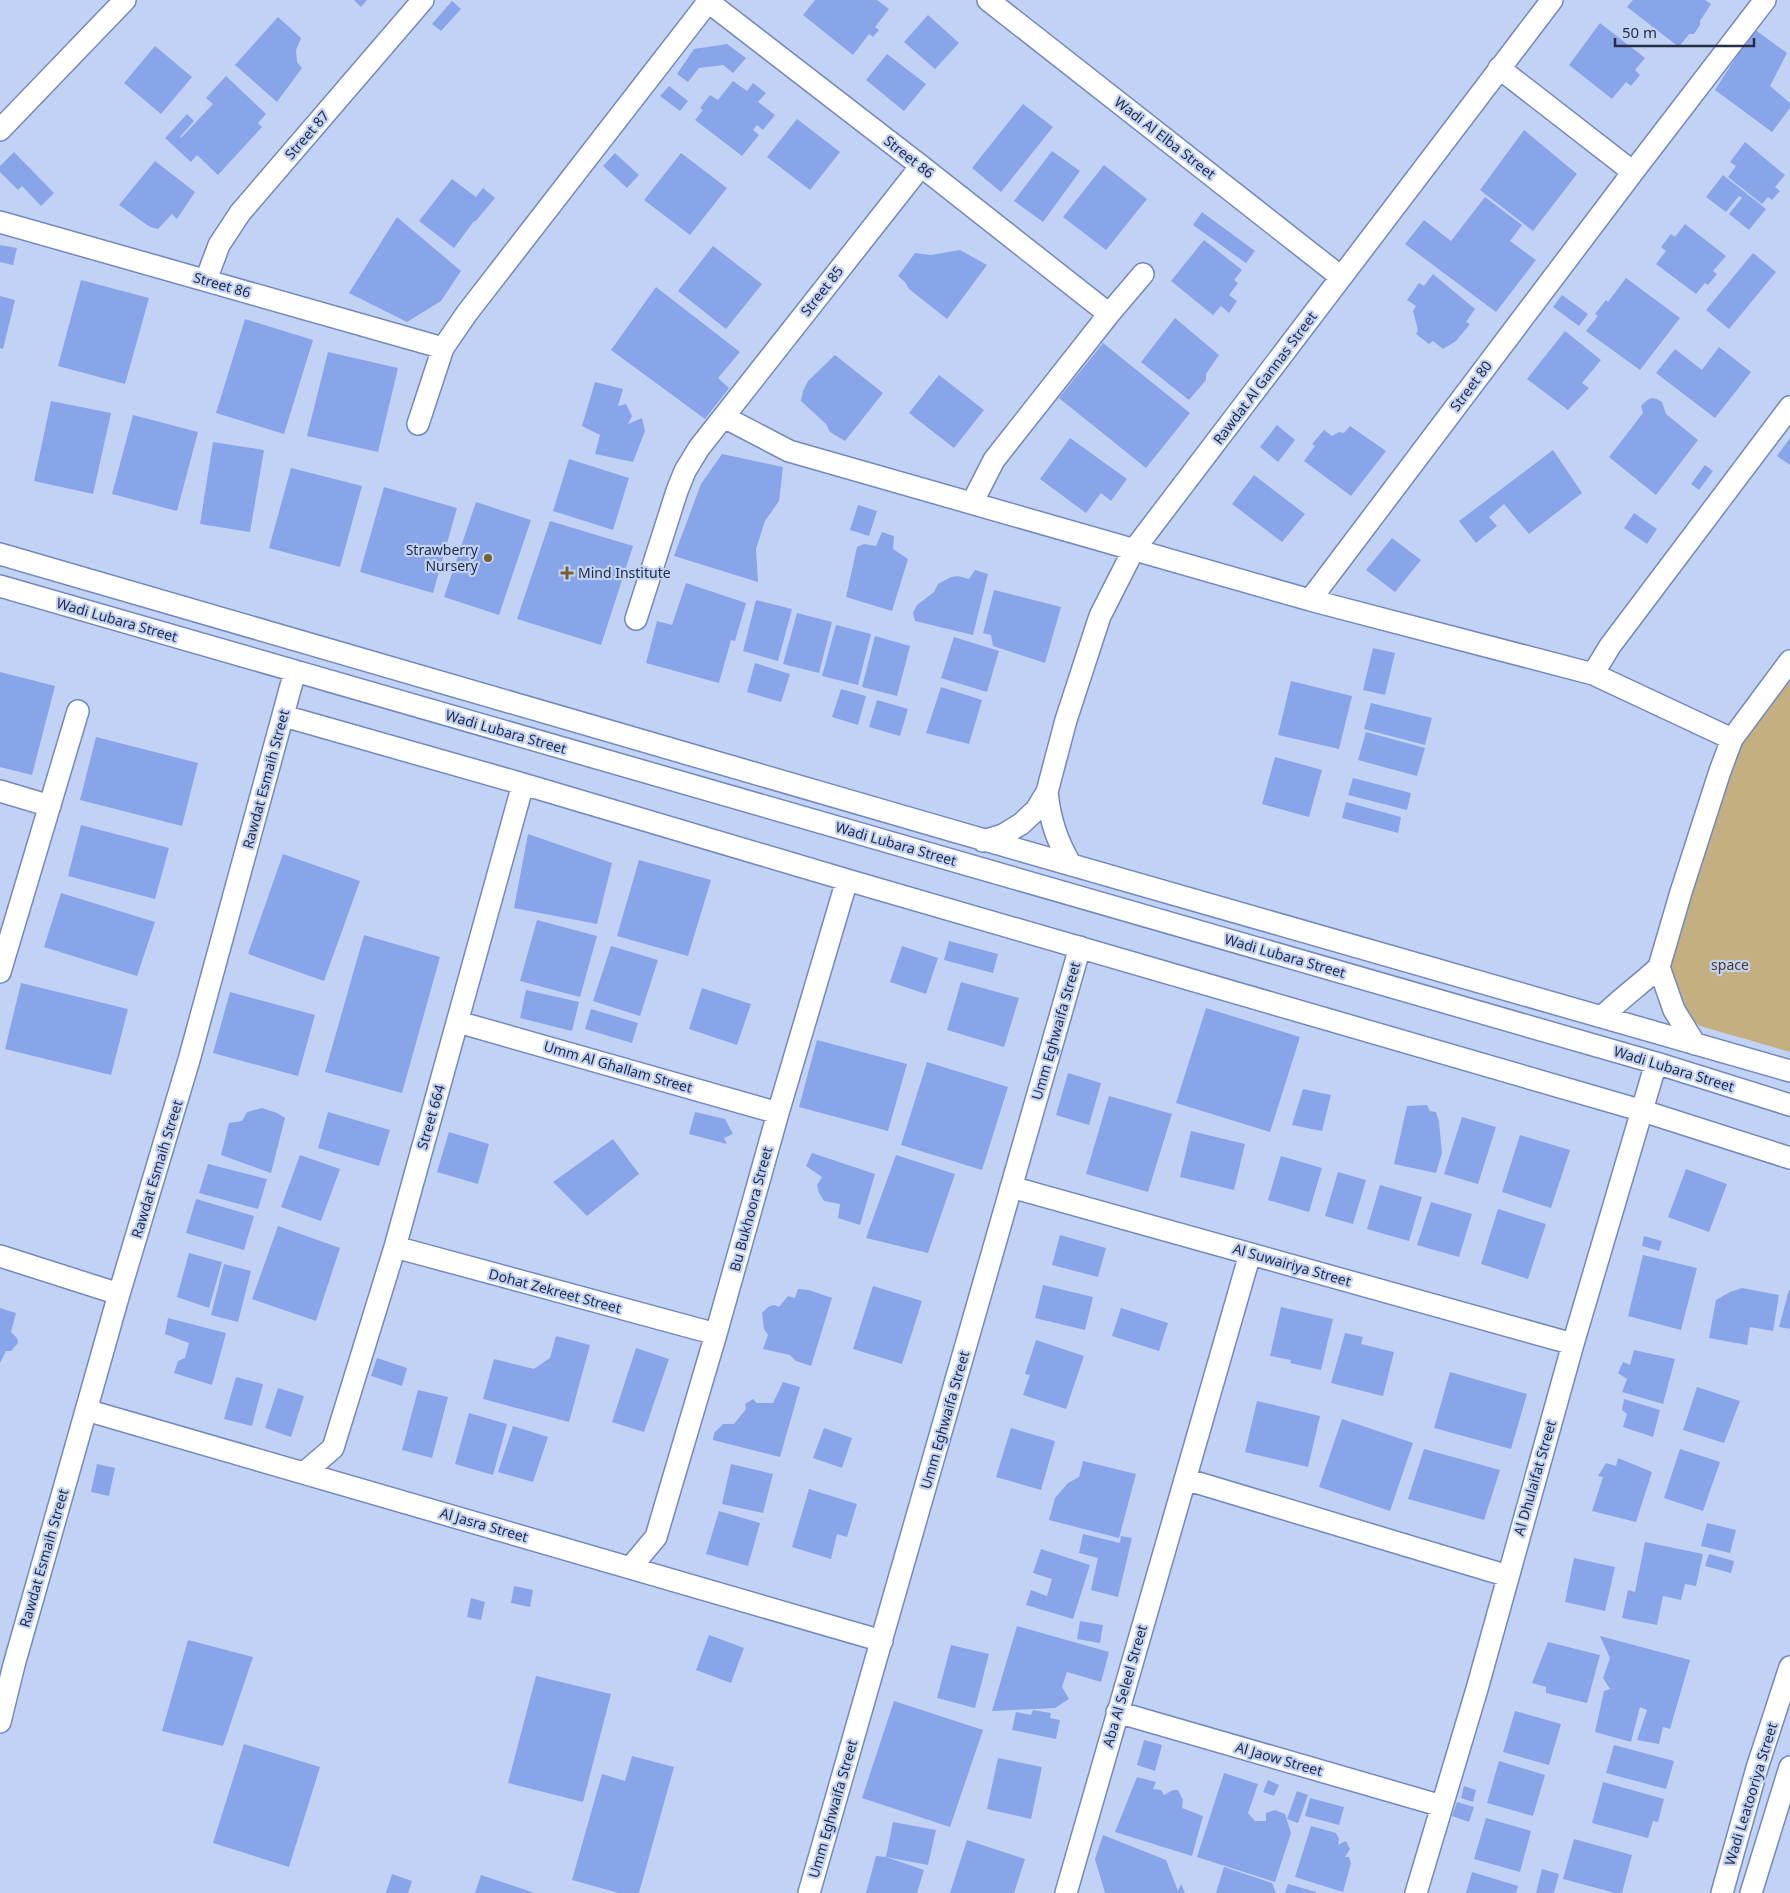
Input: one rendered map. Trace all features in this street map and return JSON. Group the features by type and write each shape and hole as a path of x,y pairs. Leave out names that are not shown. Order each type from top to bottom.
{"street":[{"path":"0,130 125,0"},
{"name":"Street 87","path":"206,280 219,245 240,213 423,0"},
{"name":"Wadi Al Elba Street","path":"988,0 1341,277"},
{"name":"Rawdat Al Gannas Street","path":"983,841 1003,835 1021,824 1036,810 1047,792 1066,720 1100,616 1133,551 1552,0"},
{"name":"Street 80","path":"1310,600 1765,0"},
{"name":"Street 86","path":"418,424 444,348 467,312 707,1 1109,314"},
{"path":"1499,68 1633,172"},
{"name":"Street 85","path":"636,619 677,491 685,471 699,448 921,166"},
{"name":"Street 86","path":"0,222 444,348"},
{"path":"972,503 994,460 1109,314 1143,274"},
{"path":"1593,674 1610,646 1790,407"},
{"path":"724,417 789,451 1133,551 1310,600 1593,674 1732,739"},
{"name":"Wadi Lubara Street","path":"0,554 699,756 983,841 1790,1071"},
{"name":"Wadi Lubara Street","path":"0,586 1656,1063 1790,1105"},
{"path":"1602,1017 1659,967 1690,864 1732,739 1790,661"},
{"name":"Rawdat Esmaih Street","path":"0,1722 14,1665 119,1294 189,1060 295,671"},
{"path":"0,972 78,711"},
{"path":"284,716 1643,1111 1790,1158"},
{"name":"Street 664","path":"333,1448 394,1247 523,784"},
{"path":"0,791 50,806"},
{"name":"Rawdat Al Gannas Street","path":"1047,792 1049,812 1054,830 1061,848 1071,865"},
{"name":"Bu Bukhoora Street","path":"631,1567 656,1537 847,880"},
{"name":"Umm Eghwaifa Street","path":"809,1893 1080,947"},
{"path":"1659,967 1674,1010 1695,1044"},
{"name":"Umm Al Ghallam Street","path":"458,1022 778,1112"},
{"name":"Al Dhulaifat Street","path":"1416,1893 1477,1689 1573,1344 1656,1063"},
{"name":"Al Suwairiya Street","path":"1011,1187 1573,1344"},
{"name":"Dohat Zekreet Street","path":"394,1247 716,1334"},
{"name":"Aba Al Seleel Street","path":"1066,1893 1250,1254"},
{"path":"0,1256 119,1294"},
{"name":"Al Jasra Street","path":"86,1410 882,1640"},
{"path":"304,1473 333,1448 344,1484"},
{"path":"1185,1479 1508,1576"},
{"name":"Bu Bukhoora Street","path":"656,1537 664,1577"},
{"name":"Rawdat Esmaih Street","path":"0,1697 14,1665"},
{"name":"Wadi Leatooriya Street","path":"1722,1893 1757,1768 1790,1667"},
{"name":"Al Jaow Street","path":"1117,1712 1442,1806"},
{"name":"Wadi Leatooriya Street","path":"1751,1893 1790,1768"}],"green space":[{"name":"space","path":"1790,676 1790,1052 1700,1026 1686,1015 1670,981 1669,959 1709,830 1747,732"}],"building":[{"path":"354,0 367,0 361,7"},
{"path":"815,0 877,0 889,9 875,27 879,30 873,37 869,34 853,55 803,15"},
{"path":"1633,0 1705,0 1711,4 1694,34 1689,34 1679,47 1627,7"},
{"path":"452,1 461,9 441,31 432,24"},
{"path":"928,15 959,43 935,69 904,42"},
{"path":"278,17 301,38 296,50 297,62 302,68 277,102 235,65"},
{"path":"1600,23 1645,58 1635,70 1640,75 1631,86 1626,82 1612,99 1569,65"},
{"path":"1754,29 1787,53 1770,86 1790,103 1790,108 1772,132 1715,90"},
{"path":"727,44 746,58 733,73 723,65 699,68 688,82 677,74 694,49"},
{"path":"155,46 192,77 161,114 124,83"},
{"path":"887,54 926,84 904,111 866,80"},
{"path":"226,76 266,114 258,123 262,127 218,175 197,155 191,162 165,138 187,114 194,121 181,138 213,104 206,98"},
{"path":"733,81 747,91 753,83 766,93 758,102 775,115 763,130 757,125 753,130 759,135 742,156 695,120 703,110 700,108 710,95 718,100"},
{"path":"669,86 688,101 680,111 660,96"},
{"path":"1023,104 1053,127 1001,192 972,168"},
{"path":"797,119 840,152 810,190 767,157"},
{"path":"1524,130 1577,174 1533,231 1480,190"},
{"path":"1745,142 1785,175 1775,187 1780,191 1772,200 1768,197 1762,204 1728,177 1736,166 1730,162"},
{"path":"1052,151 1080,171 1043,222 1014,201"},
{"path":"14,152 54,193 41,206 22,186 18,190 0,172 0,166"},
{"path":"615,153 639,175 627,188 603,166"},
{"path":"681,153 727,188 690,235 644,200"},
{"path":"155,161 195,192 177,219 172,214 158,229 150,227 119,205"},
{"path":"1104,165 1147,199 1106,250 1063,217"},
{"path":"1723,175 1766,209 1749,230 1729,214 1742,198 1739,196 1726,212 1706,197"},
{"path":"452,179 476,197 483,188 495,198 474,221 454,248 419,221"},
{"path":"1485,197 1522,225 1510,241 1536,260 1496,312 1405,244 1424,220 1451,241"},
{"path":"1202,212 1255,251 1246,263 1193,225"},
{"path":"397,217 461,271 441,301 407,322 349,293"},
{"path":"1685,224 1726,256 1713,271 1717,274 1708,285 1705,283 1696,294 1656,264 1666,251 1661,247 1671,234 1675,237"},
{"path":"1204,240 1242,270 1234,280 1238,283 1229,295 1237,301 1229,313 1221,306 1213,315 1171,281"},
{"path":"0,245 17,248 13,265 0,262"},
{"path":"713,246 762,284 726,329 678,291"},
{"path":"960,250 987,265 947,319 909,289 898,276 915,253 931,255"},
{"path":"1753,253 1776,272 1729,329 1706,310"},
{"path":"1433,274 1475,309 1466,322 1470,324 1456,341 1443,349 1433,341 1429,344 1416,334 1418,330 1413,311 1416,306 1407,300 1419,283 1424,286"},
{"path":"1626,278 1680,318 1640,370 1586,331 1598,316 1595,314 1606,300 1608,302"},
{"path":"81,280 149,298 125,384 58,366"},
{"path":"656,287 740,352 718,378 729,388 705,419 611,350"},
{"path":"1562,295 1588,314 1579,326 1553,307"},
{"path":"0,296 15,300 3,349 0,348"},
{"path":"1175,318 1219,355 1206,374 1206,380 1189,400 1141,362"},
{"path":"245,319 313,340 284,434 216,413"},
{"path":"1565,331 1601,360 1582,383 1589,388 1568,410 1527,379"},
{"path":"1103,343 1190,413 1146,468 1059,398"},
{"path":"1719,347 1751,372 1715,418 1656,373 1675,349 1702,370"},
{"path":"328,352 398,368 378,452 307,436"},
{"path":"835,355 883,393 845,441 830,432 826,424 801,401 808,381"},
{"path":"939,375 984,410 954,448 909,413"},
{"path":"595,382 623,389 618,406 626,404 632,416 628,424 642,418 645,431 633,462 595,454 600,435 582,426"},
{"path":"1652,398 1662,402 1666,414 1698,440 1656,495 1609,457 1643,413 1641,406"},
{"path":"51,401 111,413 93,494 34,481"},
{"path":"133,415 198,432 177,511 112,494"},
{"path":"1277,425 1295,440 1278,462 1260,447"},
{"path":"1350,426 1386,451 1351,496 1304,461 1315,446 1312,444 1324,430 1332,436 1339,432 1344,433"},
{"path":"1070,438 1127,479 1111,501 1101,493 1086,513 1040,479"},
{"path":"1790,438 1790,465 1777,456"},
{"path":"213,442 264,450 250,532 200,524"},
{"path":"1553,450 1582,493 1529,534 1504,504 1489,517 1497,526 1476,543 1459,521"},
{"path":"722,454 783,467 779,501 765,521 756,549 758,582 674,556 701,484"},
{"path":"569,459 629,478 613,530 553,511"},
{"path":"1705,465 1713,471 1699,490 1691,484"},
{"path":"291,468 362,486 340,567 269,548"},
{"path":"1254,475 1305,514 1282,542 1232,504"},
{"path":"384,487 457,508 433,593 360,572"},
{"name":"Strawberry Nursery","path":"476,502 531,520 499,615 444,597"},
{"path":"858,505 877,511 869,536 850,530"},
{"path":"1634,513 1657,529 1647,544 1624,528"},
{"name":"Mind Institute","path":"550,521 633,546 601,645 517,619"},
{"path":"882,532 894,536 893,549 908,559 892,611 846,597 857,547 864,544 876,546"},
{"path":"1392,538 1421,560 1395,592 1366,570"},
{"path":"975,570 988,574 973,635 915,621 913,613 917,605 934,592 938,584 951,577 958,576 969,579"},
{"path":"686,583 746,603 735,641 731,640 719,683 646,663 657,621 672,625"},
{"path":"994,590 1061,607 1045,663 993,646 991,635 983,633"},
{"path":"756,600 792,609 778,661 743,651"},
{"path":"797,613 832,622 819,673 783,664"},
{"path":"836,625 871,634 858,685 822,676"},
{"path":"875,636 910,646 897,696 862,687"},
{"path":"954,637 999,651 987,692 941,678"},
{"path":"1373,648 1395,653 1385,695 1363,690"},
{"path":"755,663 790,674 781,702 747,692"},
{"path":"0,672 55,686 32,775 0,767"},
{"path":"1291,681 1352,696 1339,749 1278,735"},
{"path":"941,687 982,700 969,744 926,733"},
{"path":"841,689 866,696 858,725 832,717"},
{"path":"877,700 908,709 900,736 869,727"},
{"path":"1371,703 1432,718 1425,745 1364,729"},
{"path":"1366,732 1425,748 1417,776 1358,760"},
{"path":"96,737 198,763 182,826 80,800"},
{"path":"1275,757 1322,770 1309,817 1262,804"},
{"path":"1353,778 1411,793 1407,810 1348,795"},
{"path":"1346,802 1401,817 1398,833 1342,818"},
{"path":"81,825 169,848 155,899 68,876"},
{"path":"528,834 612,863 597,924 514,908"},
{"path":"283,854 360,881 324,981 248,954"},
{"path":"639,860 711,880 688,956 617,936"},
{"path":"61,893 155,922 137,976 44,947"},
{"path":"537,920 597,936 580,997 520,981"},
{"path":"364,935 440,957 402,1093 325,1072"},
{"path":"949,941 998,954 993,973 944,960"},
{"path":"611,946 658,960 640,1016 593,1001"},
{"path":"902,946 938,958 926,994 890,982"},
{"path":"961,982 1019,998 1004,1047 947,1030"},
{"path":"21,983 128,1009 111,1075 5,1049"},
{"path":"702,988 751,1004 737,1045 689,1029"},
{"path":"526,990 579,1002 572,1031 520,1018"},
{"path":"230,992 315,1015 298,1076 213,1053"},
{"path":"1206,1008 1300,1037 1270,1132 1176,1103"},
{"path":"591,1009 638,1023 632,1043 585,1029"},
{"path":"817,1040 907,1064 888,1131 799,1107"},
{"path":"927,1062 1008,1087 982,1170 901,1145"},
{"path":"1068,1073 1101,1083 1089,1125 1056,1115"},
{"path":"1303,1089 1331,1095 1322,1131 1292,1125"},
{"path":"1109,1096 1172,1114 1148,1192 1086,1174"},
{"path":"1427,1105 1430,1111 1436,1112 1439,1122 1442,1153 1436,1173 1394,1164 1407,1106"},
{"path":"262,1108 285,1118 271,1173 221,1155 229,1123 242,1121 247,1112"},
{"path":"328,1112 390,1130 379,1166 318,1148"},
{"path":"695,1112 725,1119 733,1134 724,1138 727,1144 689,1134"},
{"path":"1462,1117 1496,1127 1478,1184 1444,1174"},
{"path":"1191,1131 1245,1144 1234,1190 1180,1177"},
{"path":"449,1132 489,1144 478,1184 437,1172"},
{"path":"1520,1135 1570,1150 1551,1208 1502,1192"},
{"path":"613,1139 639,1174 587,1216 553,1182"},
{"path":"812,1153 875,1174 860,1225 838,1218 840,1204 824,1201 817,1185 822,1177 806,1166"},
{"path":"300,1155 340,1169 321,1221 281,1207"},
{"path":"896,1155 955,1174 928,1253 866,1238"},
{"path":"1281,1156 1322,1168 1309,1212 1268,1200"},
{"path":"208,1164 267,1179 258,1209 199,1193"},
{"path":"1686,1169 1727,1184 1709,1232 1668,1217"},
{"path":"1338,1172 1366,1180 1353,1224 1325,1216"},
{"path":"1380,1185 1422,1197 1409,1241 1367,1229"},
{"path":"196,1199 254,1216 244,1250 186,1233"},
{"path":"1431,1202 1472,1214 1459,1257 1417,1245"},
{"path":"1498,1209 1546,1224 1528,1279 1481,1264"},
{"path":"278,1226 340,1248 316,1321 252,1299"},
{"path":"1060,1235 1106,1248 1098,1277 1052,1265"},
{"path":"1644,1236 1662,1241 1659,1251 1642,1246"},
{"path":"189,1253 222,1262 209,1308 177,1297"},
{"path":"1643,1255 1697,1268 1681,1330 1628,1316"},
{"path":"224,1264 251,1271 238,1322 211,1315"},
{"path":"1043,1285 1093,1297 1085,1330 1035,1318"},
{"path":"873,1286 922,1301 902,1364 853,1349"},
{"path":"1742,1288 1779,1295 1773,1331 1750,1327 1747,1345 1709,1338 1716,1300"},
{"path":"798,1289 809,1290 832,1298 811,1366 796,1361 790,1355 763,1349 768,1335 764,1329 762,1313 768,1307 774,1305 779,1307 788,1296 795,1298"},
{"path":"1790,1290 1790,1329 1779,1327"},
{"path":"1281,1307 1333,1319 1321,1370 1290,1363 1291,1360 1270,1356"},
{"path":"0,1308 16,1313 11,1332 17,1338 18,1343 11,1351 6,1351 0,1363"},
{"path":"1121,1308 1168,1323 1159,1351 1112,1336"},
{"path":"168,1318 226,1333 212,1385 174,1373 178,1361 185,1358 189,1343 165,1334"},
{"path":"1345,1333 1363,1337 1361,1344 1394,1352 1383,1396 1331,1383"},
{"path":"556,1336 590,1345 569,1422 483,1399 494,1359 534,1369 550,1358"},
{"path":"1036,1340 1084,1356 1066,1409 1023,1395 1030,1375 1025,1374"},
{"path":"636,1348 669,1359 644,1432 612,1422"},
{"path":"1634,1350 1675,1359 1663,1404 1622,1392 1627,1379 1618,1373 1623,1362 1630,1365"},
{"path":"377,1358 407,1368 402,1386 371,1376"},
{"path":"1450,1372 1527,1394 1511,1449 1434,1428"},
{"path":"236,1377 263,1384 252,1426 224,1419"},
{"path":"783,1382 800,1387 780,1457 713,1440 714,1433 723,1424 734,1424 746,1409 745,1404 753,1399 757,1403 773,1403"},
{"path":"1697,1387 1740,1401 1724,1443 1683,1430"},
{"path":"278,1388 304,1396 291,1437 265,1428"},
{"path":"418,1390 448,1397 432,1458 402,1450"},
{"path":"1624,1399 1660,1410 1653,1437 1623,1427 1627,1414 1622,1410"},
{"path":"1257,1401 1320,1416 1308,1467 1245,1452"},
{"path":"469,1413 507,1424 493,1475 455,1464"},
{"path":"1342,1419 1413,1443 1390,1511 1319,1487"},
{"path":"513,1426 548,1437 533,1482 498,1472"},
{"path":"824,1428 852,1438 842,1468 813,1458"},
{"path":"1011,1428 1055,1441 1041,1490 996,1477"},
{"path":"1424,1449 1500,1470 1484,1520 1408,1499"},
{"path":"1680,1449 1720,1462 1703,1511 1664,1498"},
{"path":"1618,1458 1652,1472 1636,1522 1592,1511 1603,1477 1598,1476 1606,1463 1616,1466"},
{"path":"1083,1461 1136,1474 1119,1538 1049,1520 1055,1498 1068,1483 1079,1477"},
{"path":"97,1464 115,1468 109,1496 91,1492"},
{"path":"731,1464 773,1474 763,1513 722,1504"},
{"path":"809,1489 857,1504 847,1537 837,1534 831,1559 792,1547"},
{"path":"719,1511 760,1523 748,1566 706,1554"},
{"path":"1707,1523 1736,1530 1730,1553 1701,1546"},
{"path":"1083,1534 1120,1543 1121,1536 1132,1538 1118,1597 1091,1590 1098,1558 1079,1553"},
{"path":"1645,1542 1703,1554 1696,1586 1685,1584 1681,1600 1663,1596 1657,1625 1622,1618 1628,1590 1635,1592"},
{"path":"1041,1549 1090,1565 1073,1619 1026,1605 1031,1590 1047,1596 1052,1579 1033,1573"},
{"path":"1709,1554 1734,1561 1731,1573 1705,1566"},
{"path":"1574,1558 1615,1567 1605,1611 1565,1602"},
{"path":"514,1586 533,1590 530,1607 511,1603"},
{"path":"471,1598 485,1602 481,1620 467,1617"},
{"path":"1080,1621 1103,1625 1100,1643 1077,1639"},
{"path":"1017,1626 1109,1652 1101,1682 1067,1672 1062,1687 1069,1699 1055,1708 992,1711"},
{"path":"709,1635 744,1648 731,1683 696,1670"},
{"path":"1600,1636 1690,1660 1670,1729 1663,1727 1659,1744 1637,1740 1647,1710 1640,1707 1631,1742 1595,1732 1604,1691 1610,1689 1603,1678 1610,1658"},
{"path":"188,1640 253,1657 223,1746 162,1731"},
{"path":"1548,1642 1600,1655 1587,1703 1546,1693 1546,1687 1532,1683"},
{"path":"951,1645 989,1654 975,1708 937,1698"},
{"path":"536,1676 611,1694 583,1802 508,1783"},
{"path":"894,1701 983,1730 950,1827 862,1798"},
{"path":"1033,1710 1051,1713 1050,1718 1060,1720 1056,1739 1012,1730 1016,1712 1031,1715"},
{"path":"1515,1711 1561,1724 1549,1765 1503,1752"},
{"path":"1144,1740 1162,1745 1155,1771 1137,1765"},
{"path":"244,1744 320,1767 289,1867 213,1843"},
{"path":"1614,1745 1674,1761 1666,1789 1606,1773"},
{"path":"632,1756 674,1767 639,1893 619,1893 572,1880 602,1774 625,1781"},
{"path":"998,1758 1042,1767 1031,1819 987,1809"},
{"path":"1499,1761 1545,1775 1533,1816 1487,1803"},
{"path":"1224,1773 1258,1784 1248,1813 1255,1821 1266,1821 1266,1813 1275,1810 1285,1814 1291,1833 1275,1882 1197,1857"},
{"path":"1137,1777 1156,1782 1153,1789 1161,1790 1164,1795 1173,1790 1178,1790 1183,1800 1182,1808 1203,1816 1192,1856 1115,1832"},
{"path":"1268,1780 1279,1785 1274,1796 1263,1792"},
{"path":"1603,1782 1664,1799 1658,1822 1653,1821 1648,1838 1592,1823"},
{"path":"1464,1786 1476,1790 1473,1802 1461,1798"},
{"path":"1297,1791 1308,1795 1298,1823 1287,1819"},
{"path":"1310,1798 1344,1807 1339,1825 1305,1816"},
{"path":"1457,1802 1474,1807 1469,1822 1452,1816"},
{"path":"1486,1818 1531,1831 1520,1872 1474,1859"},
{"path":"893,1822 936,1830 928,1865 886,1857"},
{"path":"1311,1826 1336,1833 1339,1839 1338,1845 1346,1841 1350,1849 1345,1857 1349,1857 1351,1863 1343,1892 1295,1877"},
{"path":"1103,1835 1166,1860 1178,1891 1181,1884 1185,1893 1105,1893 1095,1859"},
{"path":"1574,1839 1632,1855 1622,1893 1615,1893 1563,1879"},
{"path":"967,1840 1025,1859 1014,1893 950,1893"},
{"path":"876,1856 886,1857 924,1870 917,1893 866,1893"},
{"path":"1224,1867 1272,1883 1276,1893 1216,1893"},
{"path":"1542,1869 1559,1874 1554,1893 1536,1893"},
{"path":"1472,1872 1518,1886 1516,1893 1466,1893"},
{"path":"392,1874 412,1881 408,1893 386,1893"},
{"path":"481,1875 535,1893 475,1893"},
{"path":"1288,1884 1316,1892 1316,1893 1285,1893"}],"place":[{"name":"Strawberry Nursery","path":"488,558"},
{"name":"Mind Institute","path":"567,573"}]}
